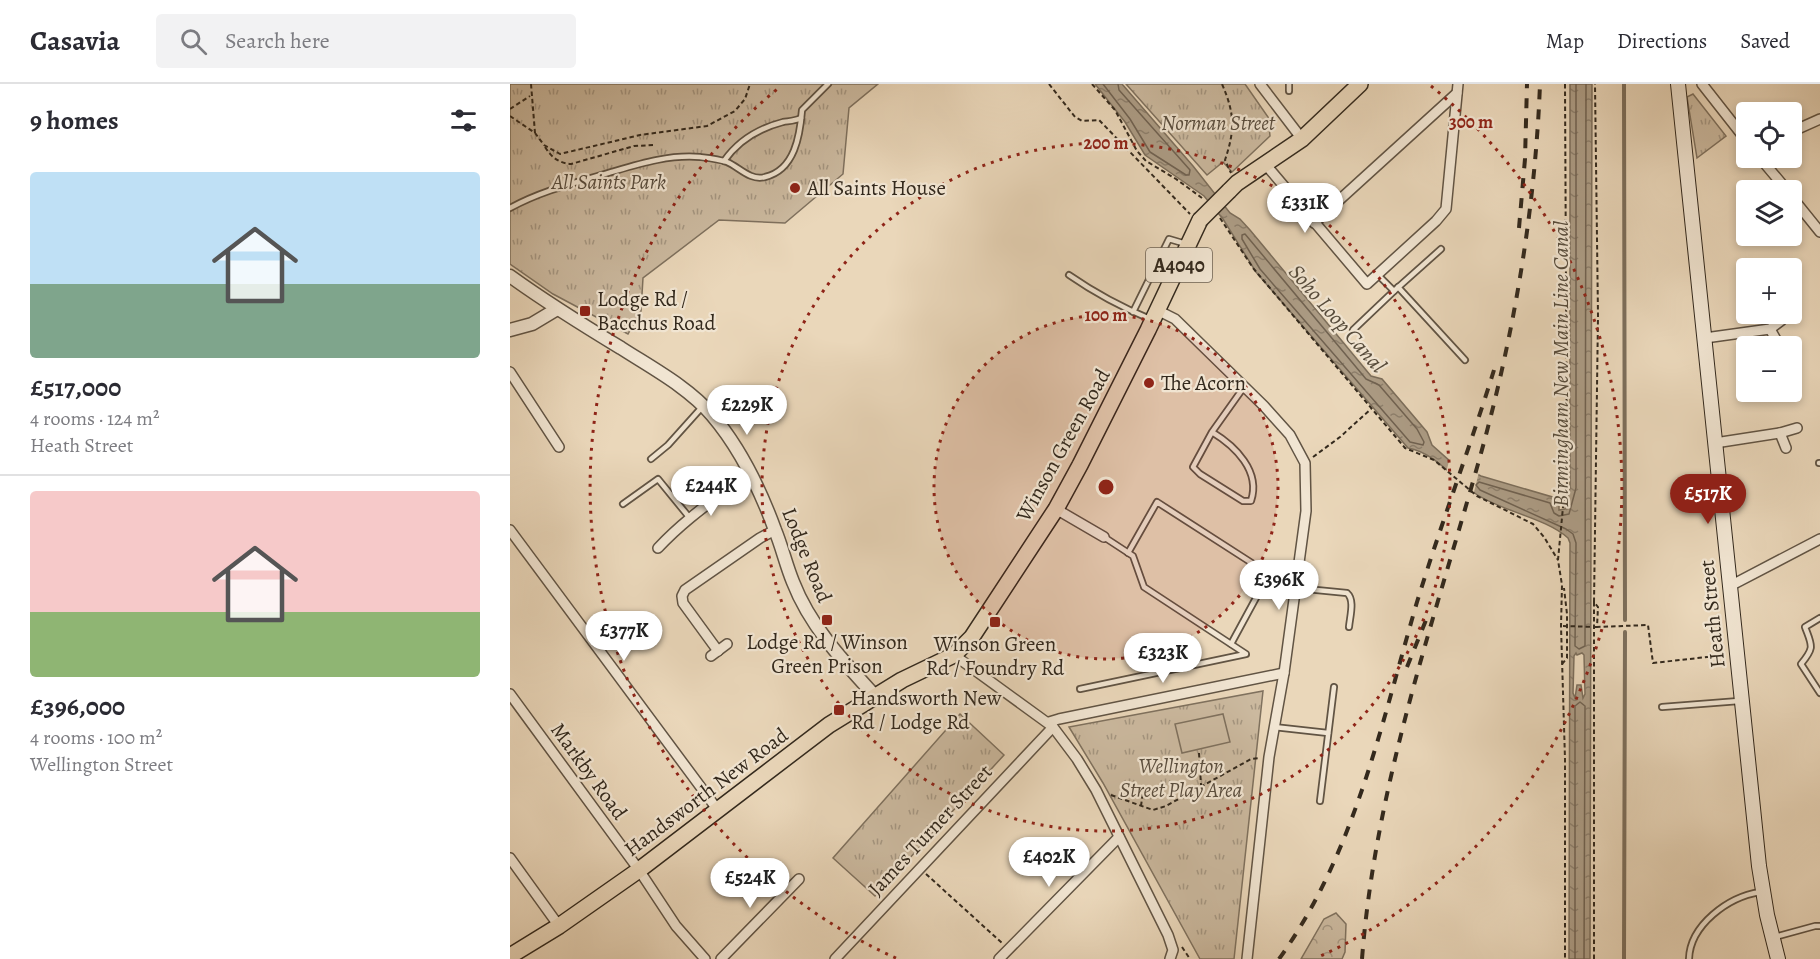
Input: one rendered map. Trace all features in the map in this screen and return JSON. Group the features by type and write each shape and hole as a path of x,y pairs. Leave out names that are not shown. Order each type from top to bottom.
{"main road":[{"name":"A4040","path":"1199,221 1233,187 1302,139 1360,84"},
{"name":"Heath Street","path":"1678,84 1763,892 1778,959"},
{"name":"Winson Green Road","path":"931,667 954,655 972,637 1056,509 1155,315 1199,221"},
{"name":"Handsworth New Road","path":"510,956 560,926 639,870 829,725 902,680 931,667"}],"street":[{"path":"1260,84 1302,139"},
{"path":"1702,84 1736,127"},
{"path":"1266,165 1366,284 1436,221 1446,208 1458,89"},
{"path":"1314,223 1458,89"},
{"path":"1802,127 1820,119"},
{"path":"1768,168 1779,180"},
{"path":"1802,210 1820,232"},
{"name":"Lodge Road","path":"510,276 697,399 734,444 750,472 775,530 793,583 818,629 875,696"},
{"path":"510,330 532,324 557,309"},
{"path":"1155,315 1175,319 1244,387 1290,435 1305,463 1306,511 1284,673 1269,758 1248,959"},
{"path":"1705,338 1770,329 1777,324"},
{"path":"1770,329 1774,336"},
{"path":"510,372 559,447"},
{"path":"1715,443 1780,433 1797,428"},
{"path":"1780,433 1786,448"},
{"path":"658,548 689,517 750,472"},
{"path":"1056,509 1104,537"},
{"path":"510,530 717,809"},
{"path":"727,644 715,653 682,596 685,590 759,538 775,530"},
{"path":"1730,586 1820,540"},
{"path":"954,655 1051,725 1077,759 1096,790 1167,935 1171,955"},
{"path":"1051,725 1070,716 1284,673"},
{"name":"Markby Road","path":"510,694 701,958"},
{"name":"James Turner Street","path":"835,959 1051,725"},
{"path":"999,959 1119,837"},
{"path":"510,858 560,926"},
{"path":"721,959 799,879"}],"lane":[{"path":"510,208 537,194 660,159 698,157 724,161 752,177 764,177 780,169 795,152 802,110 828,84"},
{"path":"1289,84 1289,91"},
{"path":"724,161 731,151 752,135 801,118"},
{"path":"1132,312 1169,239 1189,245"},
{"path":"1353,330 1441,249"},
{"path":"1377,274 1396,289 1465,360"},
{"path":"1069,276 1093,292 1132,312 1155,315"},
{"path":"1212,432 1230,444 1249,468 1255,489 1251,501 1243,501 1200,474 1193,467 1212,432 1244,387"},
{"path":"651,459 668,445 703,406"},
{"path":"623,504 658,479 689,517"},
{"path":"1128,553 1157,502 1269,574 1231,644"},
{"path":"1080,689 1246,654 1144,587 1132,556 1104,537"},
{"path":"1296,588 1347,593 1352,600 1349,627"},
{"path":"1820,618 1805,627 1812,651 1802,664 1820,693"},
{"path":"1320,801 1334,687"},
{"path":"1662,707 1742,700"},
{"path":"1275,726 1328,733"},
{"path":"1689,959 1691,942 1716,913 1741,897 1763,892"},
{"path":"1772,938 1820,926"}],"path":[{"path":"531,84 535,133"},
{"path":"544,145 560,154 640,135 707,126 735,111 745,99 750,84"},
{"path":"1049,84 1075,117 1082,121 1099,120 1199,221"},
{"path":"1092,84 1115,110 1137,151 1146,161 1176,178 1205,200"},
{"path":"1222,84 1230,102 1234,123 1225,160 1233,187"},
{"path":"1565,84 1568,487 1563,507 1558,560 1562,585 1565,959"},
{"path":"1594,959 1594,602 1598,316 1595,84"},
{"path":"510,109 531,95"},
{"path":"510,116 535,133 551,156 561,163 571,164 634,146 653,145"},
{"path":"1146,161 1148,170"},
{"path":"1221,218 1252,268 1406,448 1434,460 1477,496 1533,524 1558,560"},
{"path":"1305,463 1340,437 1371,409"},
{"path":"1562,585 1566,593 1567,614 1567,658 1562,664"},
{"path":"1594,602 1598,607 1597,627"},
{"path":"1562,626 1648,625 1653,663 1737,653"},
{"path":"1199,753 1201,785"},
{"path":"1096,790 1154,810 1166,806 1251,759 1269,758"},
{"path":"1141,807 1143,791"},
{"path":"919,868 1009,949"}],"green space":[{"name":"All Saints Park","path":"510,84 878,84 849,108 843,174 785,223 719,220 643,278 641,311 628,334 553,294 510,264"},
{"name":"Norman Street","path":"1126,84 1245,84 1268,117 1270,136 1232,172 1223,162 1207,175"},
{"path":"1693,94 1726,136 1697,158 1687,97"},
{"name":"Wellington Street Play Area","path":"1263,691 1234,959 1200,959 1103,783 1069,727"},
{"path":"960,714 1004,755 875,896 833,858"},
{"path":"1223,714 1230,742 1182,753 1175,724"},
{"path":"1336,913 1346,924 1345,952 1342,959 1301,959 1324,919"}],"water":[{"path":"1095,84 1122,84 1193,166 1230,213 1240,219 1250,230 1371,376 1382,379 1427,432 1432,445 1450,461 1481,476 1556,498 1559,501 1559,510 1565,509 1570,488 1570,84 1592,84 1590,959 1569,959 1570,543 1568,538 1548,525 1486,500 1427,455 1408,448 1256,272 1223,219 1204,196 1145,155 1125,122","holes":["1576,653 1577,655 1582,653 1584,655 1585,694 1583,698 1581,685 1577,685 1575,698 1573,693 1574,656"]}],"pier":[{"path":"1450,457 1479,472 1473,496 1446,473"}],"waterway":[{"path":"1624,84 1625,620"},
{"path":"1624,959 1625,632"}],"railway":[{"path":"1519,228 1525,159 1527,84"},
{"path":"1362,959 1379,833 1392,771 1491,417 1512,323 1533,180 1540,84"},
{"path":"1279,959 1328,876 1347,832 1378,741 1426,573 1494,370"},
{"path":"1407,667 1426,620"}],"place":[{"name":"All Saints House","path":"795,188"},
{"name":"Lodge Rd / Bacchus Road","path":"585,311"},
{"name":"The Acorn","path":"1149,383"},
{"name":"Lodge Rd / Winson Green Prison","path":"827,620"},
{"name":"Winson Green Rd / Foundry Rd","path":"995,622"},
{"name":"Handsworth New Rd / Lodge Rd","path":"839,710"}],"water label":[{"name":"Soho Loop Canal","path":"1338,318"},
{"name":"Birmingham New Main Line Canal","path":"1560,364"}]}
